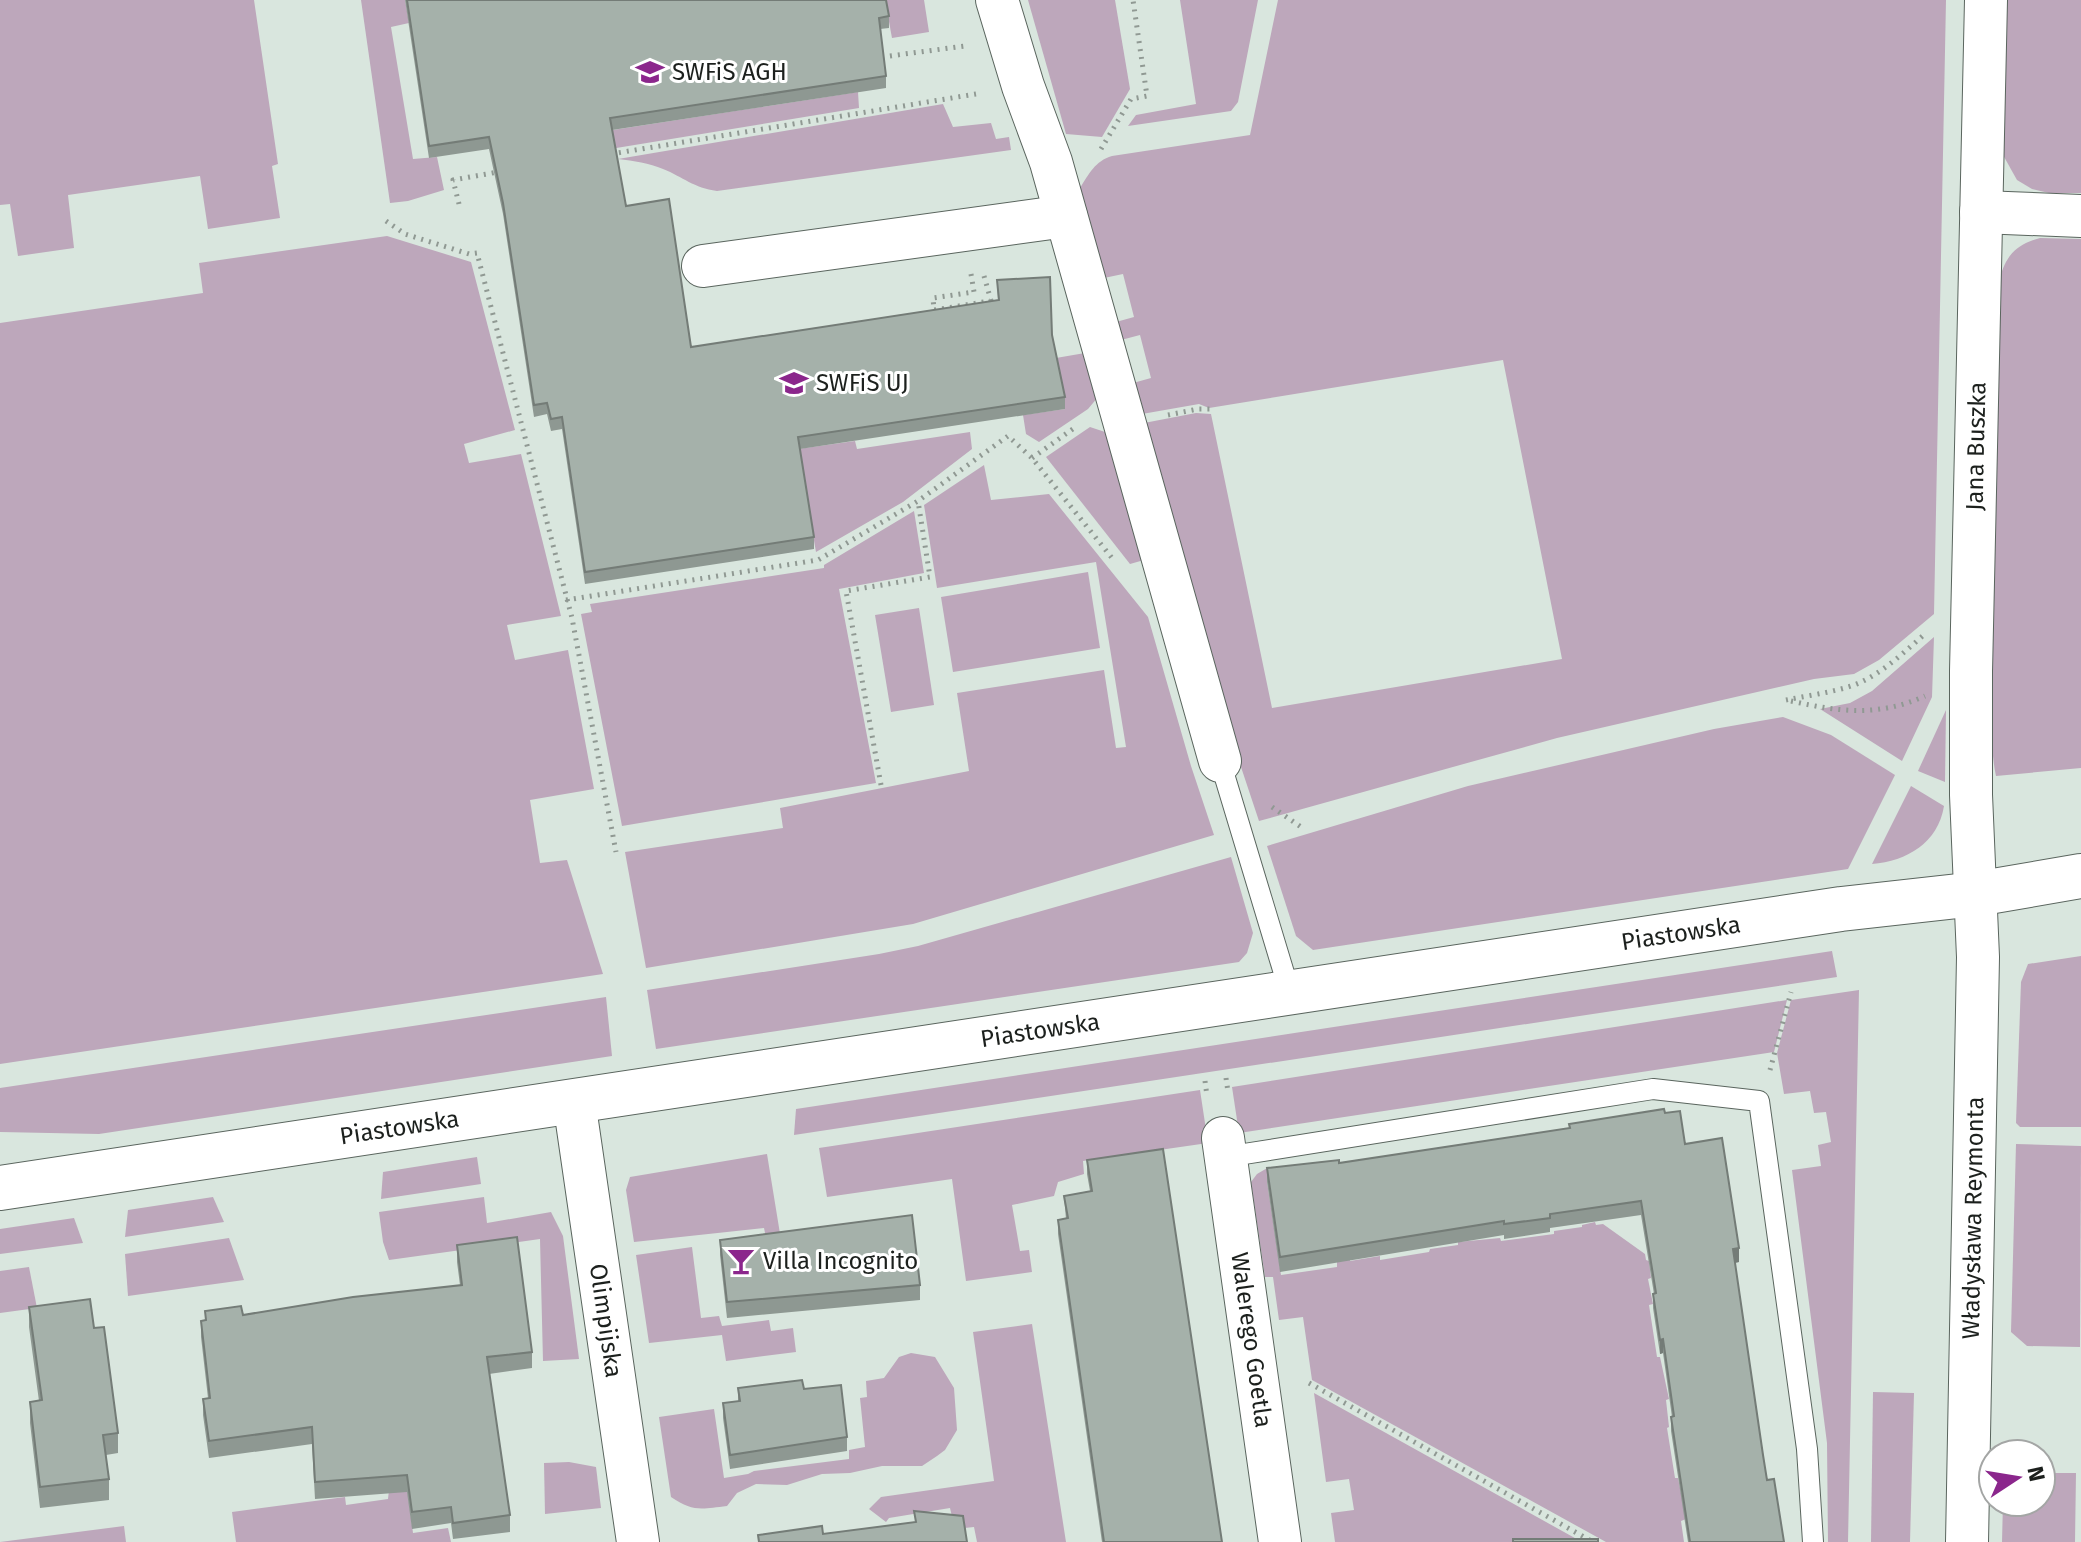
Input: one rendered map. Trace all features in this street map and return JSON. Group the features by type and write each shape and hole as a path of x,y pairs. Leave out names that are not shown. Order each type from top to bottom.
{"street":[{"path":"997,0 1023,86 1051,162 1220,761"},
{"name":"Jana Buszka","path":"1976,894 1971,795 1971,671 1986,0"},
{"path":"1981,212 2081,216"},
{"path":"703,266 1066,216"},
{"name":"Piastowska","path":"0,1188 1851,908 1976,894 2081,876"},
{"name":"Władysława Reymonta","path":"1967,1542 1978,957 1976,894"},
{"name":"Olimpijska","path":"574,1101 638,1542"},
{"name":"Walerego Goetla","path":"1224,1148 1280,1542"}],"lane":[{"path":"1220,761 1290,993"},
{"path":"1224,1148 1653,1089 1759,1101 1807,1449 1813,1542"}],"path":[{"path":"1101,149 1131,99 1147,96 1133,0"},
{"path":"882,57 1008,40"},
{"path":"607,154 1023,86"},
{"path":"459,204 453,180 499,172"},
{"path":"386,221 405,234 469,254 477,253 566,600 616,852"},
{"path":"964,230 974,292 933,298 934,310 990,301"},
{"path":"972,278 985,276 994,317"},
{"path":"566,600 818,560 918,501 1008,436 1032,458 1115,562"},
{"path":"881,785 846,591 930,577 918,501"},
{"path":"1928,695 1900,707 1873,711 1836,711 1786,700 1848,687 1865,680 1933,627"},
{"path":"1775,1056 1791,992"},
{"path":"1309,1383 1593,1542"}],"shaded area":[{"path":"0,0 254,0 278,164 272,166 280,218 208,229 200,176 68,195 74,248 18,256 10,204 0,205"},
{"path":"361,0 405,0 409,23 391,27 413,159 437,157 444,190 390,203"},
{"path":"885,0 924,0 929,32 892,38"},
{"path":"1028,0 1115,0 1130,89 1102,137 1066,134"},
{"path":"1180,0 1258,0 1238,102 1231,111 1128,126 1136,115 1196,104"},
{"path":"1278,0 1946,0 1934,614 1879,660 1854,674 1814,679 1557,738 1259,821 1238,758 1144,423 1196,413 1211,414 1272,708 1562,659 1503,360 1209,408 1199,404 1142,414 1133,383 1151,378 1140,335 1121,340 1116,322 1134,317 1123,274 1104,278 1080,188 1097,165 1112,156 1250,135"},
{"path":"2004,0 2081,0 2081,193 2049,193 2032,189 2017,180 2003,155"},
{"path":"858,92 859,108 537,161 529,143"},
{"path":"943,104 953,127 991,123 996,139 1009,137 1011,150 717,191 695,185 658,167 618,159"},
{"path":"387,236 471,262 515,430 464,444 469,463 521,454 561,616 507,625 515,660 568,650 594,789 530,800 540,863 567,860 603,974 0,1064 0,323 203,293 199,263"},
{"path":"2040,238 2081,239 2081,768 1996,776 1989,679 2000,278 2014,252"},
{"path":"1085,353 1098,397 1088,409 1039,442 1026,434 1023,415 1065,409 1056,358"},
{"path":"1090,427 1108,433 1144,560 1130,564 1046,457"},
{"path":"970,432 972,449 903,502 816,552 798,449 855,441 857,449"},
{"path":"984,465 991,500 1049,494 1148,617 1214,835 913,924 646,968 625,852 783,828 780,808 969,771 957,693 1104,670 1116,748 1126,747 1096,562 937,588 924,505"},
{"path":"914,511 924,573 839,589 876,783 622,826 581,614 592,612 590,604 824,568 824,565"},
{"path":"1088,572 1100,648 953,672 941,597"},
{"path":"919,608 934,705 891,712 875,615"},
{"path":"1934,637 1932,697 1902,761 1820,709 1850,703 1872,691"},
{"path":"1946,710 1945,782 1918,771"},
{"path":"1783,717 1831,735 1895,775 1848,869 1313,950 1296,936 1267,846 1468,786 1714,729"},
{"path":"1911,786 1944,806 1941,819 1919,848 1897,859 1872,864"},
{"path":"1231,857 1253,933 1247,953 1239,962 656,1049 647,990 918,946"},
{"path":"1832,951 1837,977 794,1135 796,1109"},
{"path":"2081,956 2081,1127 2020,1127 2016,1123 2021,982 2028,964"},
{"path":"1859,990 1848,1542 1828,1542 1827,1443 1792,1170 1821,1166 1818,1145 1831,1142 1826,1112 1814,1113 1810,1091 1784,1094 1777,1053 1791,1000"},
{"path":"606,997 612,1056 99,1134 0,1132 0,1088"},
{"path":"1787,1000 1774,1052 1239,1133 1232,1087"},
{"path":"1200,1090 1208,1143 1083,1161 1084,1174 1058,1182 1054,1196 1012,1205 1020,1251 1029,1250 1032,1272 966,1281 952,1179 827,1197 819,1148"},
{"path":"2016,1144 2081,1146 2080,1347 2027,1346 2011,1332"},
{"path":"767,1154 782,1246 768,1248 764,1228 634,1242 626,1190 630,1177"},
{"path":"477,1157 481,1184 381,1199 383,1172"},
{"path":"1269,1167 1272,1181 1267,1182 1281,1275 1337,1267 1337,1259 1350,1258 1350,1261 1380,1256 1380,1260 1429,1252 1430,1249 1458,1245 1458,1242 1500,1238 1501,1241 1554,1234 1554,1231 1595,1222 1596,1225 1603,1224 1645,1254 1651,1278 1648,1279 1653,1304 1649,1305 1657,1357 1660,1357 1669,1399 1666,1400 1667,1428 1686,1519 1681,1521 1684,1542 1606,1542 1312,1380 1303,1317 1279,1320 1273,1277 1265,1277 1251,1182"},
{"path":"213,1197 224,1222 125,1237 128,1210"},
{"path":"484,1197 487,1223 551,1212 563,1236 579,1359 543,1361 540,1239 389,1260 379,1212"},
{"path":"74,1218 83,1243 0,1254 0,1229"},
{"path":"229,1238 244,1280 128,1296 125,1254"},
{"path":"692,1247 701,1318 719,1316 722,1326 769,1320 771,1331 793,1328 796,1352 726,1361 722,1335 649,1343 636,1255"},
{"path":"29,1267 37,1308 0,1313 0,1271"},
{"path":"1032,1324 1066,1542 977,1542 974,1527 955,1529 950,1508 889,1518 886,1522 869,1509 881,1497 994,1481 973,1332"},
{"path":"911,1353 935,1357 954,1388 957,1430 945,1450 922,1466 882,1466 850,1473 822,1474 787,1485 756,1484 737,1493 727,1506 698,1508 671,1497 659,1417 714,1409 724,1478 754,1471 849,1459 849,1450 865,1447 860,1398 867,1397 866,1381 884,1378 899,1357"},
{"path":"1873,1392 1914,1393 1910,1542 1871,1542"},
{"path":"1314,1393 1582,1542 1335,1542 1331,1513 1354,1510 1349,1479 1326,1482"},
{"path":"569,1462 596,1467 601,1508 545,1514 544,1463"},
{"path":"2057,1473 2076,1473 2075,1542 2002,1542 2003,1518 2057,1518"},
{"path":"407,1488 413,1533 448,1528 451,1542 236,1542 232,1512 345,1497 346,1505 388,1499 389,1490"},
{"path":"124,1526 126,1542 0,1542"}],"building":[{"path":"407,0 886,0 889,16 879,18 886,76 610,118 626,206 669,199 691,347 999,300 997,280 1050,277 1052,335 1065,397 798,437 814,537 585,572 562,417 551,419 547,403 534,405 503,203 489,137 429,146"},
{"path":"1664,1109 1665,1113 1680,1111 1685,1144 1722,1138 1739,1248 1733,1249 1763,1455 1767,1480 1774,1479 1784,1542 1690,1542 1641,1201 1550,1214 1550,1218 1504,1224 1504,1221 1280,1257 1267,1168 1339,1160 1339,1163 1570,1128 1569,1124"},
{"path":"1163,1149 1222,1542 1104,1542 1058,1220 1068,1218 1064,1196 1092,1191 1087,1160"},
{"path":"912,1215 920,1285 727,1302 720,1240"},
{"path":"517,1237 532,1352 487,1357 510,1515 453,1523 451,1507 412,1512 407,1475 315,1482 312,1427 209,1441 203,1399 210,1398 201,1321 206,1320 205,1311 241,1306 243,1315 353,1297 462,1285 457,1245"},
{"path":"90,1299 94,1328 104,1327 118,1433 103,1435 109,1479 40,1487 30,1402 42,1400 29,1307"},
{"path":"802,1380 804,1389 841,1385 847,1437 730,1455 723,1403 740,1401 738,1388"},
{"path":"914,1511 963,1516 967,1542 759,1542 758,1535 822,1526 823,1534 916,1522"},
{"path":"1513,1539 1598,1539 1598,1542 1513,1542"}],"place":[{"name":"SWFiS AGH","path":"650,72"},
{"name":"SWFiS UJ","path":"794,383"},
{"name":"Villa Incognito","path":"741,1261"}]}
